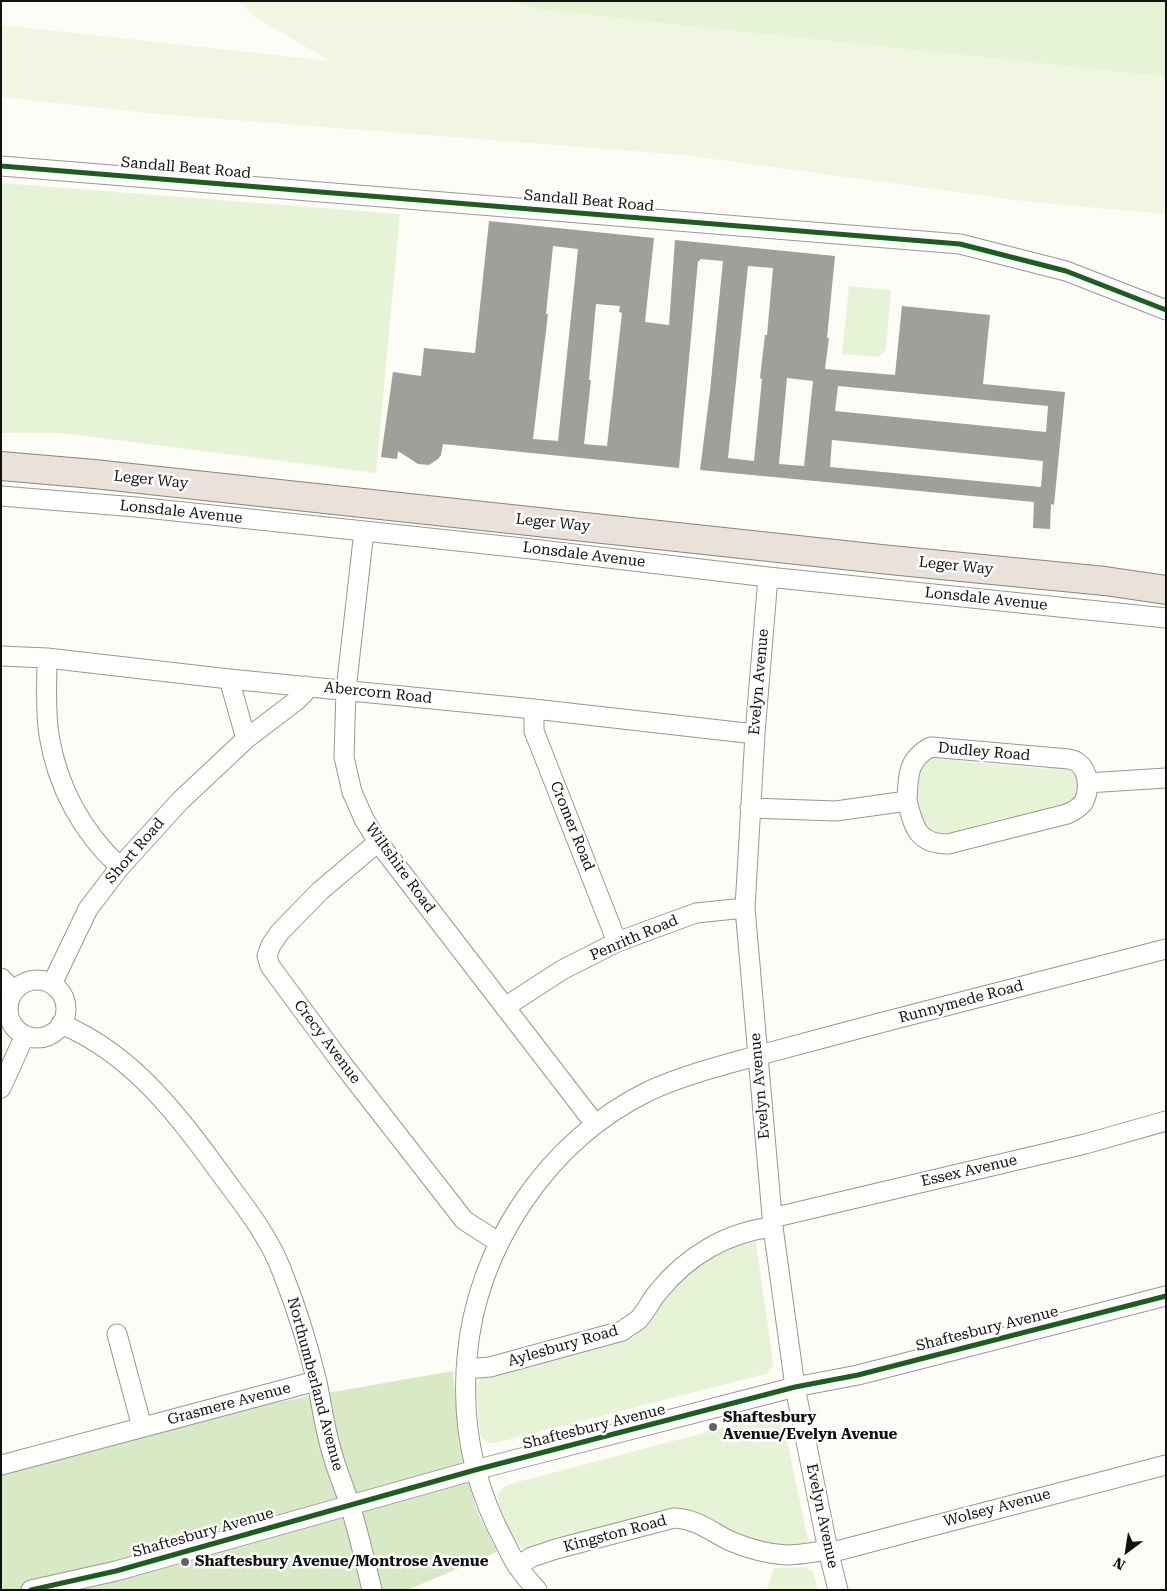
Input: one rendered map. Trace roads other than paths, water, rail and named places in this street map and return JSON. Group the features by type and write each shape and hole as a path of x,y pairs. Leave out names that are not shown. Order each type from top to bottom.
{"highway":[{"name":"Leger Way","path":"1,466 104,475 880,559 1105,581 1166,590"},
{"name":"Leger Way","path":"1105,581 1166,581"}],"street":[{"name":"Sandall Beat Road","path":"1,166 960,244 1066,271 1166,310"},
{"name":"Lonsdale Avenue","path":"1,496 136,507 1166,618"},
{"name":"Wiltshire Road","path":"364,531 346,690 344,757 352,792 364,820 378,842 595,1124"},
{"name":"Evelyn Avenue","path":"768,576 755,734 745,908 772,1222 795,1387 828,1552 838,1590"},
{"name":"Abercorn Road","path":"1,656 47,658 755,734"},
{"path":"47,658 49,734 63,786 76,812 92,837 120,867"},
{"path":"229,679 246,739"},
{"name":"Short Road","path":"52,984 88,909 120,867 180,802 246,739 296,701 304,693 305,686"},
{"name":"Cromer Road","path":"534,709 534,731 617,942"},
{"name":"Dudley Road","path":"931,747 1069,759 1077,762 1082,768 1087,784 1082,804 1067,814 948,844 936,844 920,836 915,829 907,801 910,766 917,756 931,747"},
{"path":"1087,784 1166,778"},
{"path":"750,808 836,812 907,801"},
{"name":"Crecy Avenue","path":"378,842 320,891 280,932 271,945 267,956 270,966 344,1066 464,1220 498,1242"},
{"name":"Penrith Road","path":"505,1007 562,970 617,942 696,913 745,908"},
{"name":"Runnymede Road","path":"537,1590 517,1566 492,1519 476,1470 467,1425 466,1369 468,1341 473,1314 498,1242 536,1183 563,1153 595,1124 648,1092 689,1074 1166,949"},
{"path":"31,981 46,982 52,984 60,991 65,1002 66,1012 61,1024 54,1032 42,1037 32,1038 16,1029 9,1016 8,984 21,985 31,981"},
{"name":"Northumberland Avenue","path":"61,1024 75,1030 130,1066 163,1099 187,1128 243,1205 268,1244 282,1271 302,1326 332,1455 350,1504 372,1590"},
{"path":"1,1088 25,1035"},
{"name":"Essex Avenue","path":"772,1222 1086,1144 1166,1121"},
{"name":"Aylesbury Road","path":"466,1369 490,1367 622,1331 637,1320 658,1291 684,1266 708,1247 728,1237 772,1222"},
{"name":"Shaftesbury Avenue","path":"31,1590 116,1571 350,1504 795,1387 858,1376 1166,1296"},
{"path":"116,1334 142,1427"},
{"name":"Grasmere Avenue","path":"1,1465 316,1382"},
{"name":"Wolsey Avenue","path":"828,1552 1166,1465"},
{"name":"Kingston Road","path":"517,1566 532,1557 556,1549 674,1518 688,1519 731,1541 767,1552 786,1554 828,1552"}],"place":[{"name":"Shaftesbury Avenue/Evelyn Avenue","path":"713,1427"},
{"name":"Shaftesbury Avenue/Montrose Avenue","path":"185,1562"}]}
